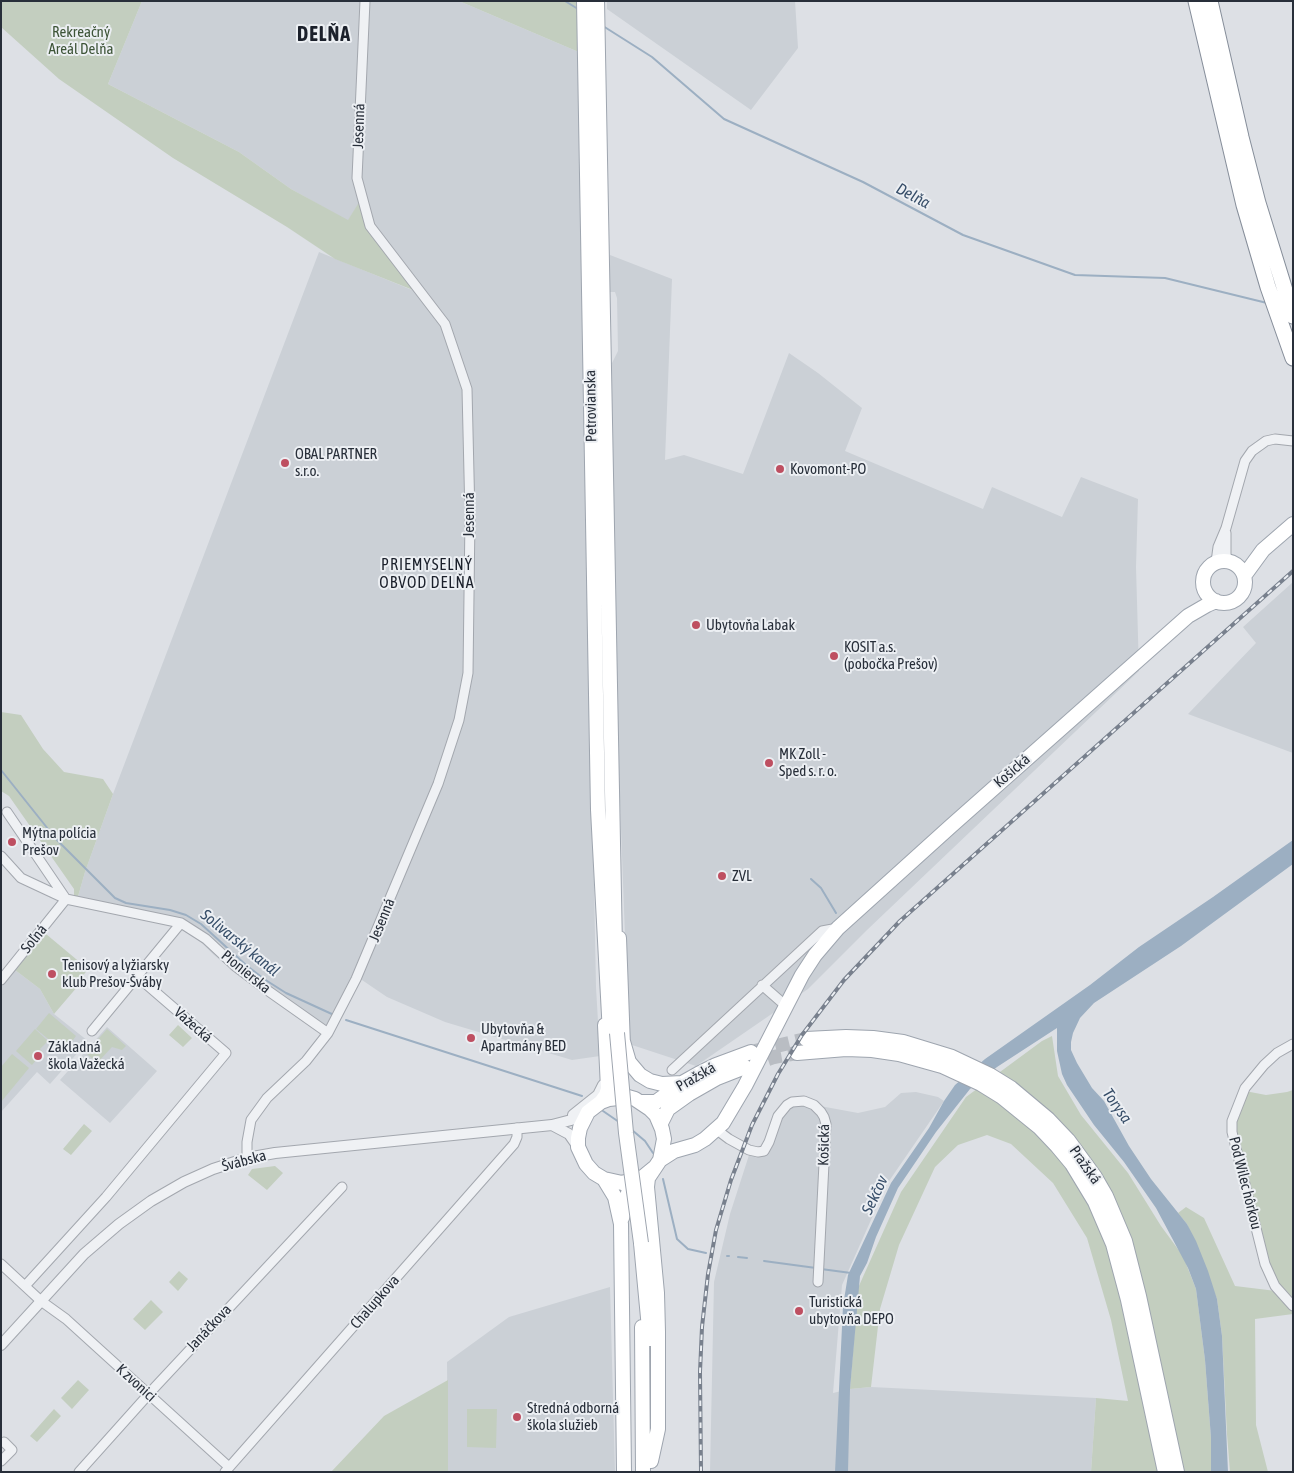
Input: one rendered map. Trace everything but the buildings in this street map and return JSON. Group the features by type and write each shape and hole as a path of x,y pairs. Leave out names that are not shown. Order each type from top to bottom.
{"highway":[{"path":"1196,1 1228,141 1257,250 1293,358"},
{"path":"1210,1 1241,137 1268,237 1293,316"}],"main road":[{"name":"Petrovianska","path":"584,1 605,809"},
{"name":"Petrovianska","path":"597,1 605,809"},
{"name":"Košická","path":"657,1164 674,1152 705,1139 717,1130 745,1086 802,975 838,928 1188,616 1216,601 1223,603 1235,599 1243,589 1244,576 1263,550 1293,524"},
{"name":"Košická","path":"1188,616 1204,590 1203,582 1206,572 1263,550"},
{"path":"1227,563 1239,567 1244,576"},
{"path":"1204,590 1207,595 1216,601"},
{"path":"605,809 616,1035 614,1087 637,1244 648,1468"},
{"path":"605,809 597,871 608,1089 601,1102 588,1112 580,1128 578,1148 586,1164 594,1172 604,1179 622,1183 635,1181 643,1177 657,1164"},
{"path":"616,1035 629,1062 640,1075 650,1082 662,1084 682,1083"},
{"path":"616,1035 626,1081 639,1101 656,1116 671,1138 680,1144 689,1146"},
{"name":"Pražská","path":"806,1039 846,1037 903,1042 947,1061 962,1074 1006,1092 1048,1119 1068,1140 1095,1177 1116,1218 1132,1266 1177,1472"},
{"name":"Pražská","path":"797,1053 846,1049 872,1050 947,1061"},
{"name":"Pražská","path":"639,1101 656,1102 682,1083 716,1065 751,1052"},
{"name":"Pražská","path":"662,1126 668,1109 689,1094 745,1066"},
{"name":"Pražská","path":"1006,1092 1057,1146 1085,1184 1105,1223 1118,1261 1128,1300 1165,1472"},
{"path":"601,1102 618,1097 639,1101"},
{"path":"648,1468 658,1429 658,1332 657,1293 647,1187 648,1178 657,1164 664,1139 662,1126"},
{"path":"604,1179 615,1197 621,1224 624,1472"},
{"path":"621,1224 629,1189 635,1181"}],"street":[{"name":"Jesenná","path":"328,1033 373,942 438,784 459,720 464,698 468,673 469,646 470,517 467,389 445,324 370,226 358,178 365,1"},
{"path":"1227,563 1225,546 1226,528 1245,461 1258,446 1266,441 1274,439 1293,441"},
{"path":"7,812 66,899"},
{"name":"Pionierska","path":"1,856 21,878 66,899 181,923 206,939 235,966 328,1033"},
{"name":"Soľná","path":"1,980 66,899"},
{"path":"92,1031 181,923"},
{"name":"Košická","path":"672,1070 785,963 822,931 838,928"},
{"name":"Važecká","path":"25,1286 106,1197 226,1053 138,977"},
{"path":"762,985 786,1006"},
{"path":"247,1158 250,1120 267,1098 306,1061 328,1033"},
{"name":"Pod Wilec hôrkou","path":"1293,1044 1277,1052 1254,1076 1236,1108 1232,1127 1236,1152 1265,1264 1275,1286 1293,1306"},
{"path":"552,1125 578,1112 598,1094 603,1085 607,1065"},
{"name":"Košická","path":"717,1130 743,1147 758,1152 764,1151 778,1116 787,1105 792,1102 804,1101 814,1105 821,1112 826,1124 819,1273"},
{"name":"Švábska","path":"1,1345 84,1254 143,1206 184,1182 213,1169 247,1158 284,1152 552,1125 575,1119 588,1112"},
{"path":"552,1125 568,1134 578,1148"},
{"name":"Chalupkova","path":"227,1469 514,1144 517,1137 516,1128"},
{"name":"Janáčkova","path":"79,1472 342,1187"},
{"name":"K zvonici","path":"1,1264 41,1301 66,1319 149,1394 227,1469"},
{"path":"1,1461 12,1450 4,1442"}],"shaded area":[{"path":"142,1 459,1 581,53 590,678 596,987 600,1056 572,1060 445,1022 387,997 359,978 329,1033 302,1021 245,980 214,955 182,924 77,900 113,794 319,252 412,290 370,230 361,200 348,221 291,189 239,152 108,84"},
{"path":"607,1 795,1 798,48 751,110 607,9"},
{"path":"610,255 672,279 665,460 684,455 743,474 789,353 862,408 845,451 983,509 992,487 1062,517 1081,477 1138,499 1136,567 1139,671 867,930 808,989 696,1066 629,1044 619,774 611,365 618,351 617,298 615,292 610,292"},
{"path":"1293,582 1293,753 1188,714 1256,643 1243,627"},
{"name":"Základná škola Važecká","path":"15,970 40,989 54,1014 88,1041 50,1084 37,1072 1,1112 1,987"},
{"path":"107,1027 157,1071 110,1123 60,1080"},
{"path":"916,1092 938,1097 944,1101 887,1184 842,1285 833,1393 871,1387 1096,1398 1091,1472 710,1472 714,1282 730,1214 750,1152 763,1153 784,1105 820,1106 858,1113 885,1107 901,1093"},
{"path":"610,1287 615,1472 448,1472 447,1362 509,1317"}],"green space":[{"name":"Rekreačný Areál Delňa","path":"1,1 142,1 108,84 239,152 291,189 348,220 361,199 370,231 413,290 335,259 287,227 173,158 59,79 1,27"},
{"path":"459,1 576,1 581,53"},
{"path":"1,712 21,715 43,749 64,772 103,779 113,794 77,900 74,899 74,889 9,796 1,791"},
{"name":"Tenisový a lyžiarsky klub Prešov-Šváby","path":"46,934 88,969 82,977 84,979 54,1014 40,989 15,970"},
{"path":"49,1013 76,1036 64,1052 36,1029"},
{"path":"178,1025 192,1038 183,1047 169,1035"},
{"path":"35,1029 48,1041 40,1049 43,1052 32,1065 16,1051"},
{"path":"107,1029 126,1046 122,1050 112,1047 97,1063 86,1053"},
{"path":"1052,1036 1058,1076 1081,1115 1128,1173 1161,1226 1183,1256 1196,1289 1205,1360 1211,1438 1211,1472 1091,1472 1096,1398 1128,1401 1111,1320 1087,1238 1053,1183 1011,1144 987,1135 958,1145 935,1167 899,1245 880,1309 871,1387 850,1389 858,1288 901,1192 966,1097 1042,1041"},
{"path":"12,1054 29,1068 1,1102 1,1067"},
{"path":"1293,1090 1293,1314 1255,1319 1256,1425 1268,1472 1230,1472 1222,1336 1217,1299 1187,1224 1178,1213 1186,1207 1204,1218 1235,1286 1276,1291 1234,1123 1245,1091 1266,1095"},
{"path":"84,1124 92,1131 71,1155 63,1149"},
{"path":"275,1166 283,1173 267,1190 248,1175 252,1169"},
{"path":"179,1271 188,1279 178,1291 169,1282"},
{"path":"151,1300 163,1312 145,1330 133,1319"},
{"path":"78,1380 89,1390 72,1409 61,1398"},
{"path":"448,1380 448,1472 331,1472 384,1416"},
{"path":"54,1409 61,1416 37,1442 30,1436"},
{"path":"467,1409 497,1409 496,1448 467,1447"}],"water":[{"path":"1293,840 1293,864 1181,946 1094,1003 1080,1018 1071,1042 1071,1050 1092,1088 1104,1101 1129,1146 1151,1179 1187,1224 1208,1271 1217,1299 1222,1336 1228,1472 1211,1472 1211,1438 1205,1360 1196,1289 1188,1268 1156,1208 1124,1162 1094,1125 1067,1085 1062,1074 1057,1051 1057,1028 997,1067 970,1089 936,1132 898,1188 860,1276 850,1389 848,1472 835,1472 843,1306 848,1275 891,1183 929,1128 955,1085 985,1059 1090,985 1139,947"}],"waterway":[{"name":"Delňa","path":"565,1 578,9"},
{"name":"Delňa","path":"603,26 652,57 724,119 863,182 963,235 1075,275 1165,278 1267,303"},
{"name":"Solivarský kanál","path":"1,770 56,839 115,898 126,903 170,910 186,915 201,924 264,979 286,993 334,1015"},
{"path":"811,879 821,888 836,913"},
{"name":"Solivarský kanál","path":"346,1020 582,1096"},
{"name":"Solivarský kanál","path":"603,1111 619,1122"},
{"name":"Solivarský kanál","path":"632,1130 645,1141 653,1153"},
{"name":"Solivarský kanál","path":"663,1179 677,1239 688,1249 706,1253"},
{"name":"Solivarský kanál","path":"738,1257 747,1258"},
{"name":"Solivarský kanál","path":"764,1261 816,1268"},
{"name":"Solivarský kanál","path":"821,1269 851,1273"}],"tunnel":[{"path":"755,1051 806,1039"},
{"path":"748,1066 774,1057 797,1053"}],"railway":[{"path":"701,1472 700,1372 702,1327 708,1274 716,1230 731,1180 752,1125 778,1074 802,1035 844,980 900,921 1293,571"}],"place":[{"name":"OBAL PARTNER s.r.o.","path":"285,463"},
{"name":"Kovomont-PO","path":"780,469"},
{"name":"Ubytovňa Labak","path":"696,625"},
{"name":"KOSIT a.s. (pobočka Prešov)","path":"834,656"},
{"name":"MK Zoll - Sped s. r. o.","path":"769,763"},
{"name":"Mýtna polícia Prešov","path":"12,842"},
{"name":"ZVL","path":"722,876"},
{"name":"Tenisový a lyžiarsky klub Prešov-Šváby","path":"52,974"},
{"name":"Ubytovňa & Apartmány BED","path":"471,1038"},
{"name":"Základná škola Važecká","path":"38,1056"},
{"name":"Turistická ubytovňa DEPO","path":"799,1311"},
{"name":"Stredná odborná škola služieb","path":"517,1417"}],"district":[{"name":"DELŇA","path":"324,35"},
{"name":"PRIEMYSELNÝ OBVOD DELŇA","path":"427,574"}],"water label":[{"name":"Torysa","path":"1117,1106"},
{"name":"Sekčov","path":"875,1195"}]}
